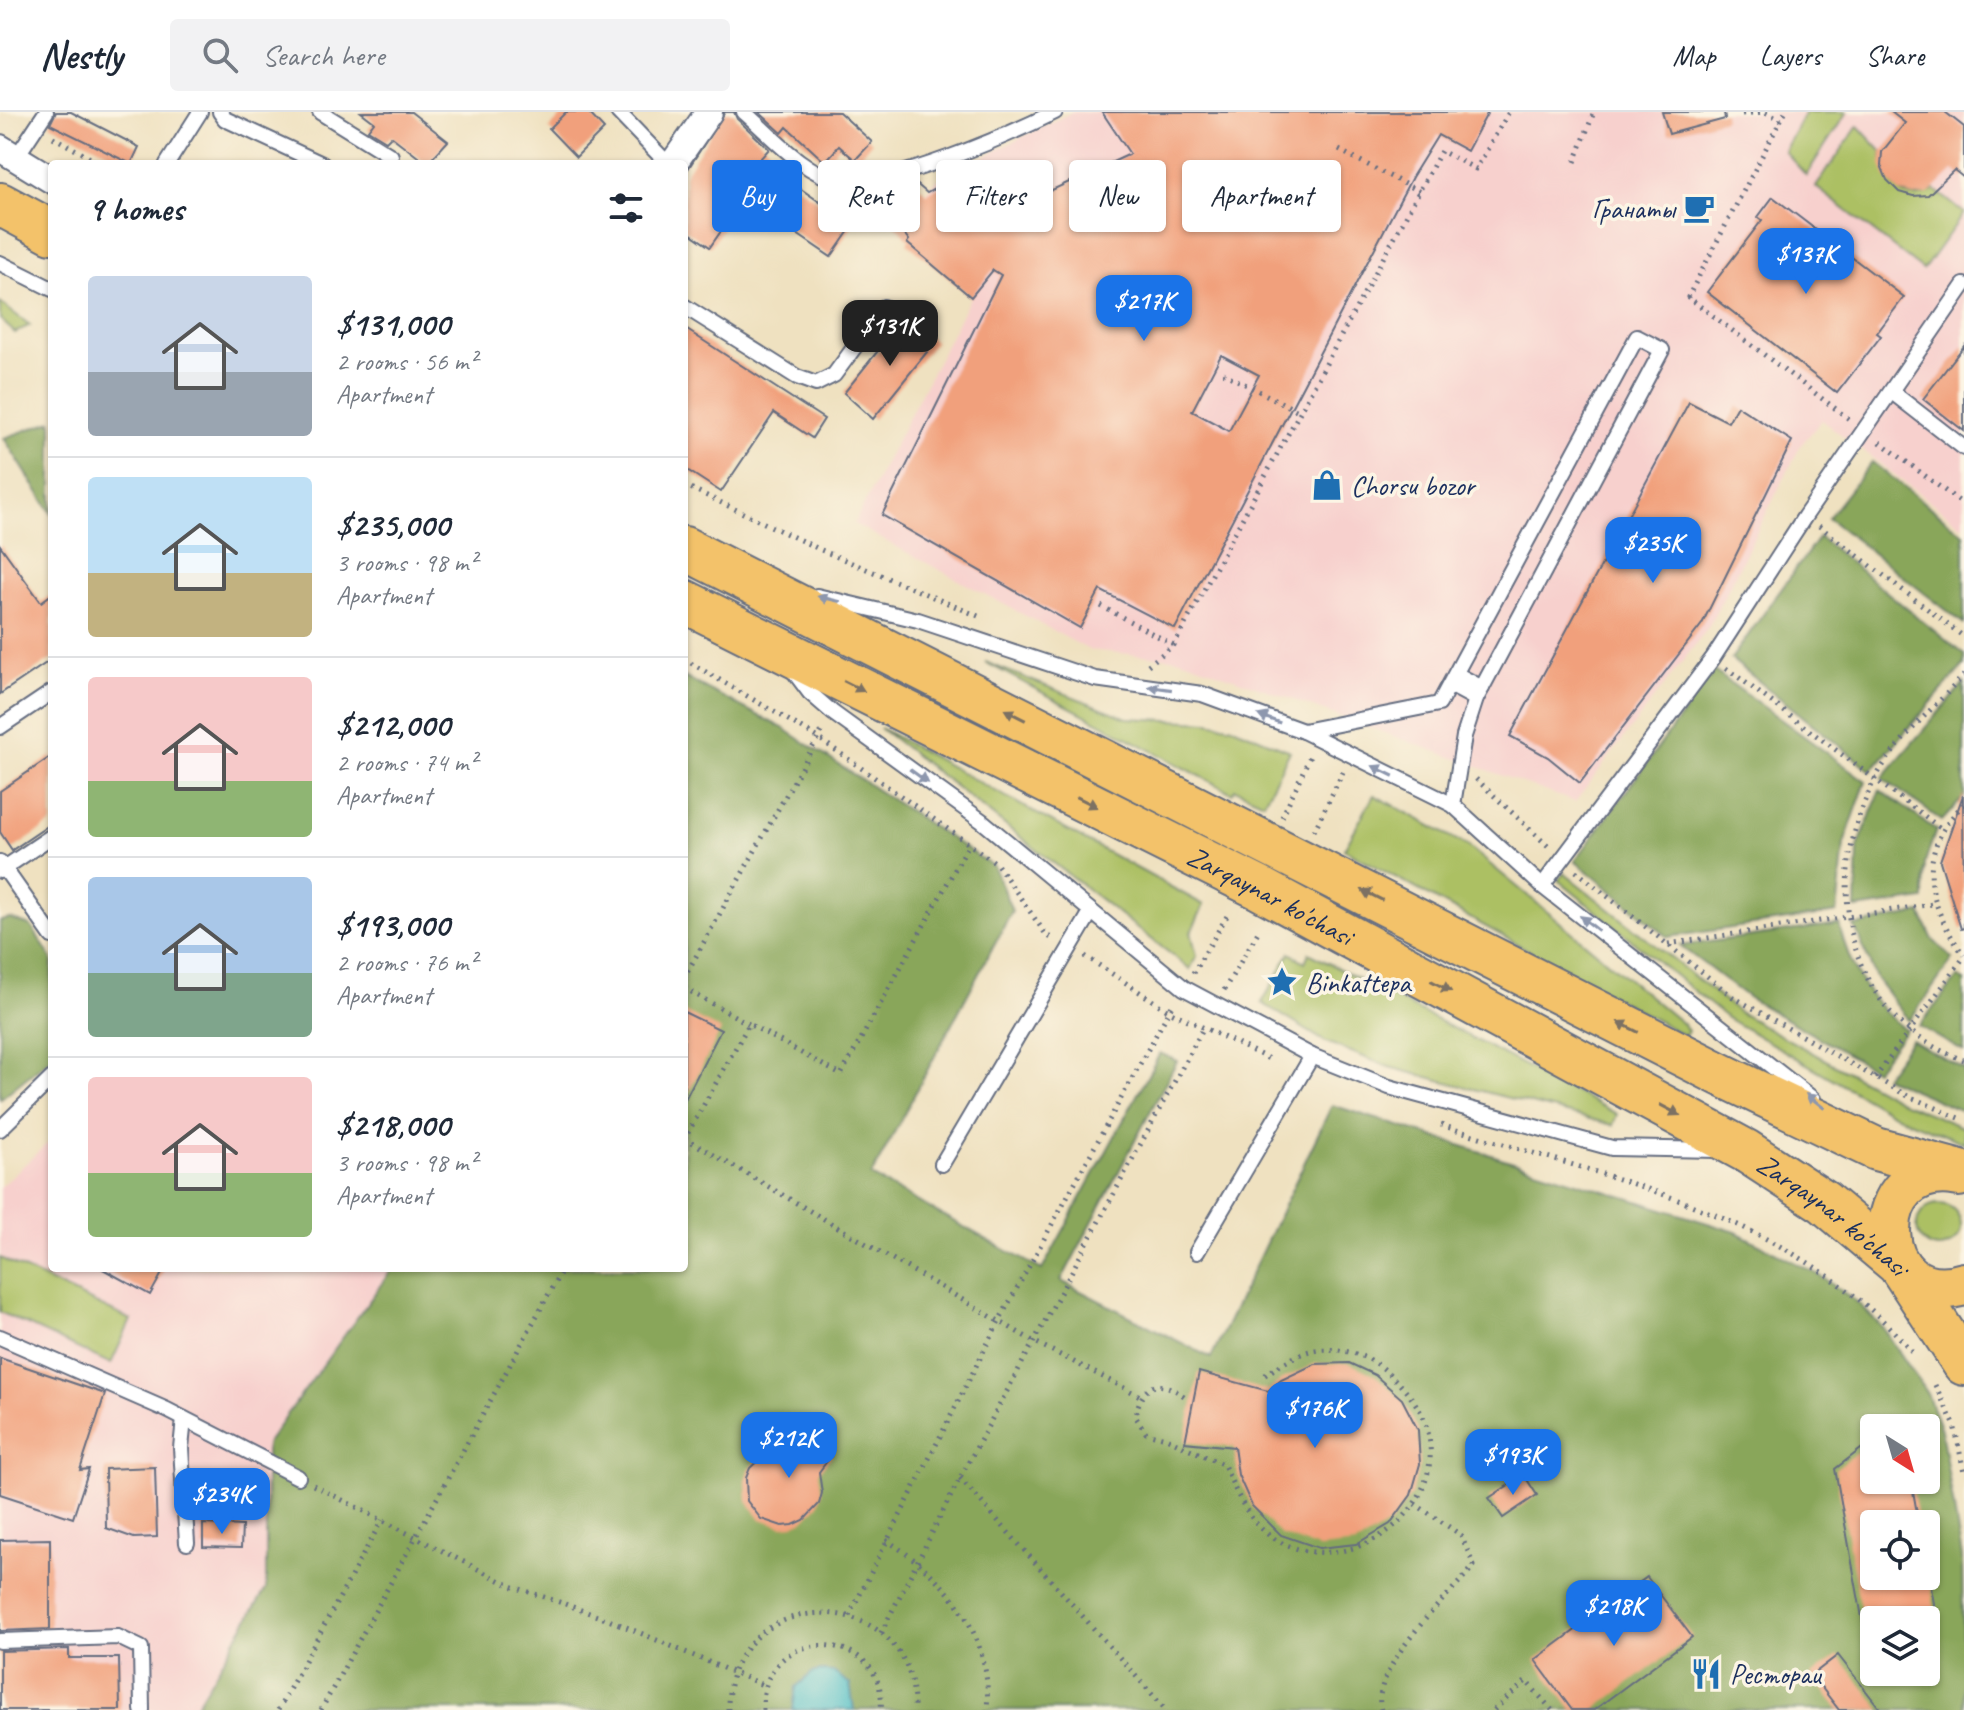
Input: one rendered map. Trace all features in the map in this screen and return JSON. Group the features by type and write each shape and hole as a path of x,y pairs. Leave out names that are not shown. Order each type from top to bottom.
{"main road":[{"path":"0,204 48,230"},
{"name":"Zarqaynar ko'chasi","path":"688,550 1722,1075 1876,1149 1961,1174"},
{"name":"Zarqaynar ko'chasi","path":"688,603 1261,889 1746,1151 1824,1202 1899,1265 1946,1369"},
{"path":"1961,1174 1936,1173 1918,1180 1896,1200 1887,1228 1890,1248 1899,1265 1913,1279 1931,1287 1964,1284"}],"street":[{"path":"673,160 709,112"},
{"path":"8,154 48,178"}],"lane":[{"path":"8,154 36,128 46,112"},
{"path":"170,160 200,112"},
{"path":"220,112 225,119 313,160"},
{"path":"320,112 391,156"},
{"path":"618,112 666,160"},
{"path":"744,112 814,171 839,181 864,182 993,139 1055,112"},
{"path":"0,263 48,287"},
{"path":"1542,886 1713,658 1805,516 1964,285"},
{"path":"688,309 797,377 816,384 834,375 884,307"},
{"path":"1303,731 1439,704 1637,337 1662,350 1479,694 1459,763 1453,805"},
{"path":"1892,392 1964,448"},
{"path":"749,580 918,620 1095,679 1202,694 1303,731 1453,805 1542,886 1876,1149"},
{"path":"775,646 810,693 833,713 982,821 1184,988 1312,1056 1389,1087 1612,1148 1746,1151"},
{"path":"1453,679 1479,694"},
{"path":"0,727 48,695"},
{"path":"48,838 1,867 48,931"},
{"path":"942,1164 1073,948 1091,912"},
{"path":"1197,1252 1312,1056"},
{"path":"0,1129 48,1082"},
{"path":"0,1337 184,1419 298,1477"},
{"path":"184,1419 181,1448 187,1543"},
{"path":"0,1641 118,1637 141,1648 142,1710"}],"path":[{"path":"1136,664 1152,665 1174,645 1441,151 1476,169 1509,112"},
{"path":"1575,162 1594,112"},
{"path":"1742,114 1765,112 1781,120"},
{"path":"1785,112 1688,297 1964,505"},
{"path":"36,128 94,160"},
{"path":"1339,150 1420,192"},
{"path":"1223,373 1300,412"},
{"path":"688,487 821,550 990,621"},
{"path":"1805,516 1964,637"},
{"path":"1101,606 1174,645"},
{"path":"1713,658 1943,830"},
{"path":"688,661 817,737 996,863 1047,936 1073,948 1167,1010 1302,1074"},
{"path":"1964,675 1875,779 1849,861 1847,917 1853,949 1886,1007 1947,1054 1964,1060"},
{"path":"688,971 833,713"},
{"path":"1281,818 1318,739"},
{"path":"1314,832 1351,756"},
{"path":"1459,763 1563,861 1733,997 1906,1095 1964,1120"},
{"path":"1875,1078 1964,956 1933,904 1933,867 1943,830 1964,804"},
{"path":"688,990 841,1075 982,821"},
{"path":"1667,944 1933,904"},
{"path":"849,1616 999,1321 1167,1010 1184,988 1227,916"},
{"path":"881,1633 1033,1341 1216,1003 1258,932"},
{"path":"688,1134 749,1024"},
{"path":"1432,1122 1689,1204 1748,1229 1855,1294 1922,1363"},
{"path":"688,1141 1033,1341 1140,1396"},
{"path":"321,1710 561,1272"},
{"path":"1184,1396 1170,1386 1153,1386 1140,1396 1135,1416 1146,1433 1166,1438 1224,1465 1242,1506 1274,1539 1312,1553 1354,1550 1396,1528 1415,1504 1431,1462 1427,1427 1408,1391 1379,1365 1349,1351 1311,1350 1262,1377"},
{"path":"1946,1369 1964,1472"},
{"path":"298,1477 511,1586 619,1624 765,1686"},
{"path":"960,1478 1166,1710"},
{"path":"1381,1710 1378,1699 1386,1673 1416,1632 1474,1566 1461,1535 1415,1504"},
{"path":"278,1710 382,1520"},
{"path":"886,1540 919,1560 956,1599 969,1623 985,1674 987,1710"},
{"path":"728,1710 733,1675 751,1644 779,1622 814,1612 849,1616 881,1633 905,1662 912,1679 914,1710"},
{"path":"763,1710 765,1686 780,1661 793,1651 807,1646 837,1646 851,1652 873,1672 879,1687 881,1710"},
{"path":"1494,1710 1526,1681 1552,1710"}],"shaded area":[{"name":"Chorsu bozor","path":"1072,112 1964,112 1964,527 1822,420 1801,445 1708,628 1575,802 1181,659 1089,650 854,524 974,290 908,232 920,232 920,201 936,181 936,232 1053,232 1053,160 977,160"},
{"path":"48,1143 48,1272 390,1272 266,1444 266,1589 193,1710 0,1710 0,1187"}],"green space":[{"path":"1805,112 1847,112 1806,175 1784,151"},
{"path":"1858,126 1882,152 1886,173 1897,189 1914,196 1935,190 1964,213 1923,270 1816,187"},
{"path":"0,303 30,325 15,333 0,319"},
{"path":"48,422 48,508 4,438"},
{"path":"1872,462 1964,534 1964,624 1828,518"},
{"path":"1819,537 1964,655 1964,665 1871,771 1731,659"},
{"path":"985,662 1127,718 1209,722 1233,727 1290,751 1264,802 1235,789 1232,793"},
{"path":"1714,671 1866,781 1844,844 1837,913 1668,937 1575,861"},
{"path":"688,679 783,728 994,867 1012,911 871,1176 1042,1270 1160,1053 1177,1061 1061,1281 1211,1358 1332,1105 1736,1232 1819,1275 1857,1302 1884,1329 1927,1394 1935,1414 1860,1414 1860,1494 1940,1494 1940,1427 1962,1557 1964,1710 193,1710 266,1589 266,1444 390,1272 688,1272"},
{"path":"1964,683 1964,797 1942,821 1882,778"},
{"path":"880,728 1204,905 1191,932 1197,956 1190,969"},
{"path":"1880,790 1936,830 1925,863 1924,899 1856,909 1858,847"},
{"path":"1374,795 1468,846 1684,1025 1688,1031 1685,1036 1344,849"},
{"path":"1564,873 1740,1013 1904,1103 1964,1128 1964,1143 1897,1116 1727,1018 1558,880"},
{"path":"1921,913 1933,940 1953,959 1909,1021 1876,978 1854,926"},
{"path":"10,919 31,926 48,953 48,1060 0,1099 0,921"},
{"path":"1839,924 1849,956 1863,984 1881,1008 1906,1030 1875,1070 1749,998 1680,946"},
{"path":"1290,953 1305,962 1309,953 1617,1114 1613,1125 1389,1067 1326,1042 1262,1003"},
{"path":"1958,977 1964,981 1964,1052 1919,1026"},
{"path":"1911,1040 1964,1069 1964,1112 1884,1077"},
{"path":"1939,1204 1955,1210 1961,1226 1955,1242 1939,1248 1923,1242 1917,1226 1923,1210"},
{"path":"0,1258 131,1320 111,1364 0,1312"}],"water":[{"path":"833,1672 850,1684 854,1710 793,1710 796,1687 812,1673"}],"building":[{"path":"56,112 71,112 139,147 133,160 123,160 50,124"},
{"path":"361,112 411,112 448,141 431,160 422,160 391,136 386,141 368,130 374,122"},
{"path":"566,112 588,112 604,129 576,157 549,129"},
{"path":"725,112 734,112 737,119 769,149 759,160 712,160 712,232 720,232 710,247 688,232 688,169"},
{"path":"759,112 839,112 872,142 855,160 839,146 827,160 823,160 787,127 782,133"},
{"path":"1102,112 1488,112 1467,151 1438,135 1412,177 1175,629 1100,590 1080,628 882,515 1001,275 993,270 971,297 907,243 909,240 903,232 920,232 920,187 927,193 936,188 936,232 1053,232 1053,189 1069,182 1069,232 1166,232 1166,160 1117,160 1130,154","holes":["1221,355 1259,375 1229,431 1192,411"]},
{"path":"1662,112 1724,112 1725,119 1669,134"},
{"path":"1891,112 1945,112 1964,127 1964,178 1954,170 1928,195 1913,196 1899,192 1887,180 1881,165 1882,152 1905,123"},
{"path":"802,190 818,201 818,232 848,232 831,257 794,232 802,232"},
{"path":"1773,197 1904,297 1877,333 1881,336 1837,393 1707,292 1762,220 1758,217"},
{"path":"906,316 935,342 873,419 844,393"},
{"path":"688,331 824,419 812,438 774,413 721,492 688,471"},
{"path":"1964,346 1964,431 1923,399"},
{"path":"1689,402 1728,422 1737,406 1792,441 1702,624 1580,783 1548,757 1510,736"},
{"path":"0,545 41,602 48,597 48,662 0,694"},
{"path":"48,759 48,826 12,850 0,832 0,791"},
{"path":"1963,795 1964,928 1961,929 1940,861"},
{"path":"688,1014 721,1030 688,1093"},
{"path":"108,1272 163,1272 150,1295"},
{"path":"0,1358 105,1394 80,1470 89,1469 73,1518 0,1494"},
{"path":"1349,1363 1375,1375 1402,1399 1418,1430 1420,1464 1411,1495 1390,1524 1356,1544 1319,1548 1281,1535 1252,1506 1238,1475 1234,1447 1185,1442 1199,1372 1268,1391 1281,1380 1315,1364"},
{"path":"813,1430 828,1439 831,1447 831,1456 819,1472 822,1493 819,1504 804,1520 793,1525 782,1526 761,1519 747,1501 746,1478 750,1468 766,1453 788,1449 797,1434"},
{"path":"1860,1450 1860,1494 1914,1494 1916,1510 1860,1510 1860,1590 1932,1590 1934,1606 1860,1606 1835,1469"},
{"path":"155,1467 157,1537 134,1538 106,1528 105,1469"},
{"path":"1524,1475 1537,1495 1503,1518 1489,1498"},
{"path":"203,1524 242,1526 241,1548 203,1547"},
{"path":"50,1539 50,1629 0,1631 0,1540"},
{"path":"1647,1577 1692,1637 1594,1710 1572,1710 1535,1660"},
{"path":"69,1649 69,1658 119,1658 120,1710 0,1710 0,1651"},
{"path":"1838,1655 1881,1710 1839,1710 1812,1675"}],"place":[{"name":"Гранаты","path":"1699,208"},
{"name":"Chorsu bozor","path":"1327,485"},
{"name":"Binkattepa","path":"1282,982"},
{"name":"Рестораи","path":"1706,1674"}]}
